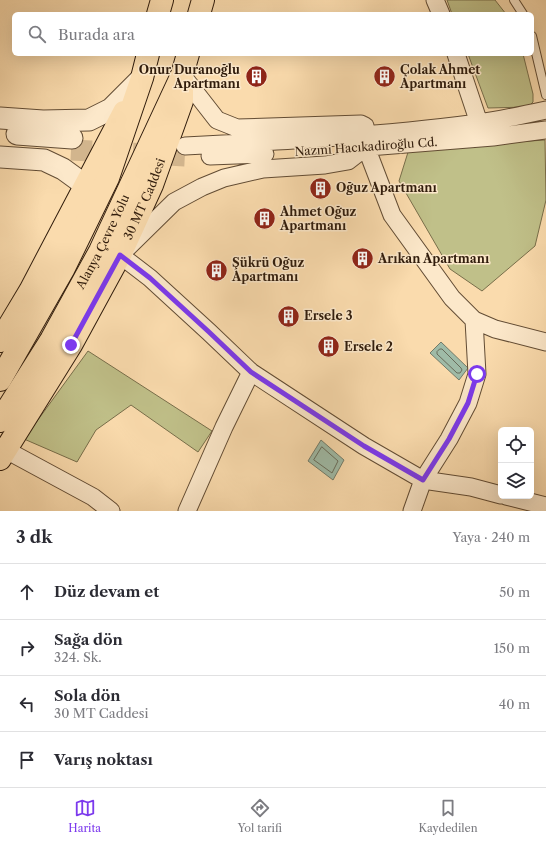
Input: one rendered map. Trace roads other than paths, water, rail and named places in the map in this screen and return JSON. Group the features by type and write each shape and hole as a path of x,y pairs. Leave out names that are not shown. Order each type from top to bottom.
{"main road":[{"path":"159,12 162,0"},
{"path":"200,12 203,0"},
{"name":"Alanya Çevre Yolu","path":"0,380 64,268 108,178 142,78 148,56"},
{"name":"Alanya Çevre Yolu","path":"0,421 51,340 100,251 134,180 168,102 182,75 187,56"},
{"name":"30 MT Caddesi","path":"3,455 71,345 120,255 152,184 182,101 182,75"},
{"path":"0,342 30,291 142,78"}],"street":[{"path":"435,0 440,12"},
{"path":"457,56 479,123"},
{"name":"Nazmi Hacıkadiroğlu Cd.","path":"182,75 217,120 238,128 360,124 395,133"},
{"path":"0,118 43,121 89,120 111,109 142,78"},
{"name":"Nazmi Hacıkadiroğlu Cd.","path":"546,110 479,123 395,133 185,151 234,156 493,137 546,130"},
{"path":"0,132 71,144 0,143"},
{"path":"498,494 471,487 423,480 364,446 251,372 150,278 120,255 174,202 210,184 224,178 262,169 325,165 348,161 366,147 392,215 452,298 474,320 495,329 546,342"},
{"path":"0,157 44,160 63,170 85,185"},
{"path":"412,511 423,480 449,439 468,403 477,374 474,320"},
{"path":"187,511 224,427 251,372"},
{"path":"3,455 93,498 111,511"},
{"path":"518,499 546,506"}],"lane":[{"path":"514,0 522,12"},
{"path":"534,44 546,95"}],"water":[{"path":"441,342 468,368 459,380 430,353"},
{"path":"321,440 344,460 333,480 308,461"}],"tunnel":[{"path":"71,150 186,156"}],"place":[{"name":"Onur Duranoğlu Apartmanı","path":"256,77"},
{"name":"Çolak Ahmet Apartmanı","path":"385,77"},
{"name":"Oğuz Apartmanı","path":"321,188"},
{"name":"Ahmet Oğuz Apartmanı","path":"264,219"},
{"name":"Arıkan Apartmanı","path":"363,259"},
{"name":"Şükrü Oğuz Apartmanı","path":"217,270"},
{"name":"Ersele 3","path":"289,316"},
{"name":"Ersele 2","path":"328,347"}]}
